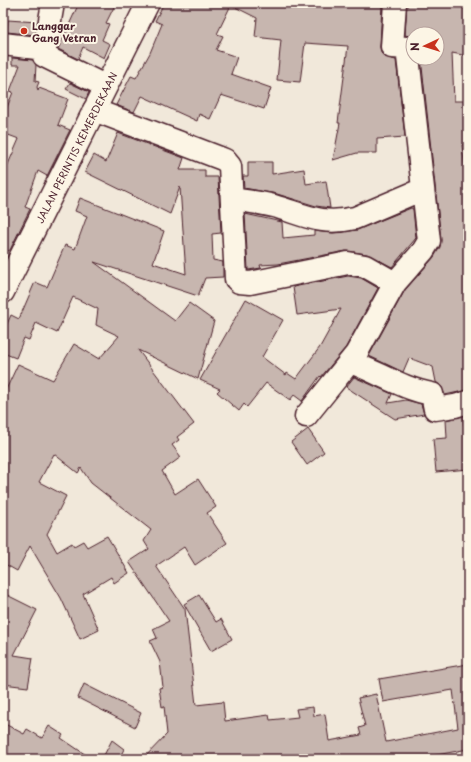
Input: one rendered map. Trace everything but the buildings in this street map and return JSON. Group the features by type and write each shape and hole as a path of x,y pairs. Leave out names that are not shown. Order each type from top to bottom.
{"street":[{"path":"53,3 44,56 106,86"},
{"path":"306,416 356,354 395,283 424,251 429,241 407,48 392,47 395,3"},
{"name":"JALAN PERINTIS KEMERDEKAAN","path":"5,281 94,110 146,4"},
{"path":"3,44 45,49"},
{"path":"94,110 225,160 230,166 236,279 239,282 250,284 348,263 364,266 395,283"},
{"path":"232,199 274,206 300,216 326,221 344,221 423,189"},
{"path":"350,362 413,390 432,394 435,409 455,406 468,402"}],"place":[{"name":"Langgar Gang Vetran","path":"24,31"}]}
